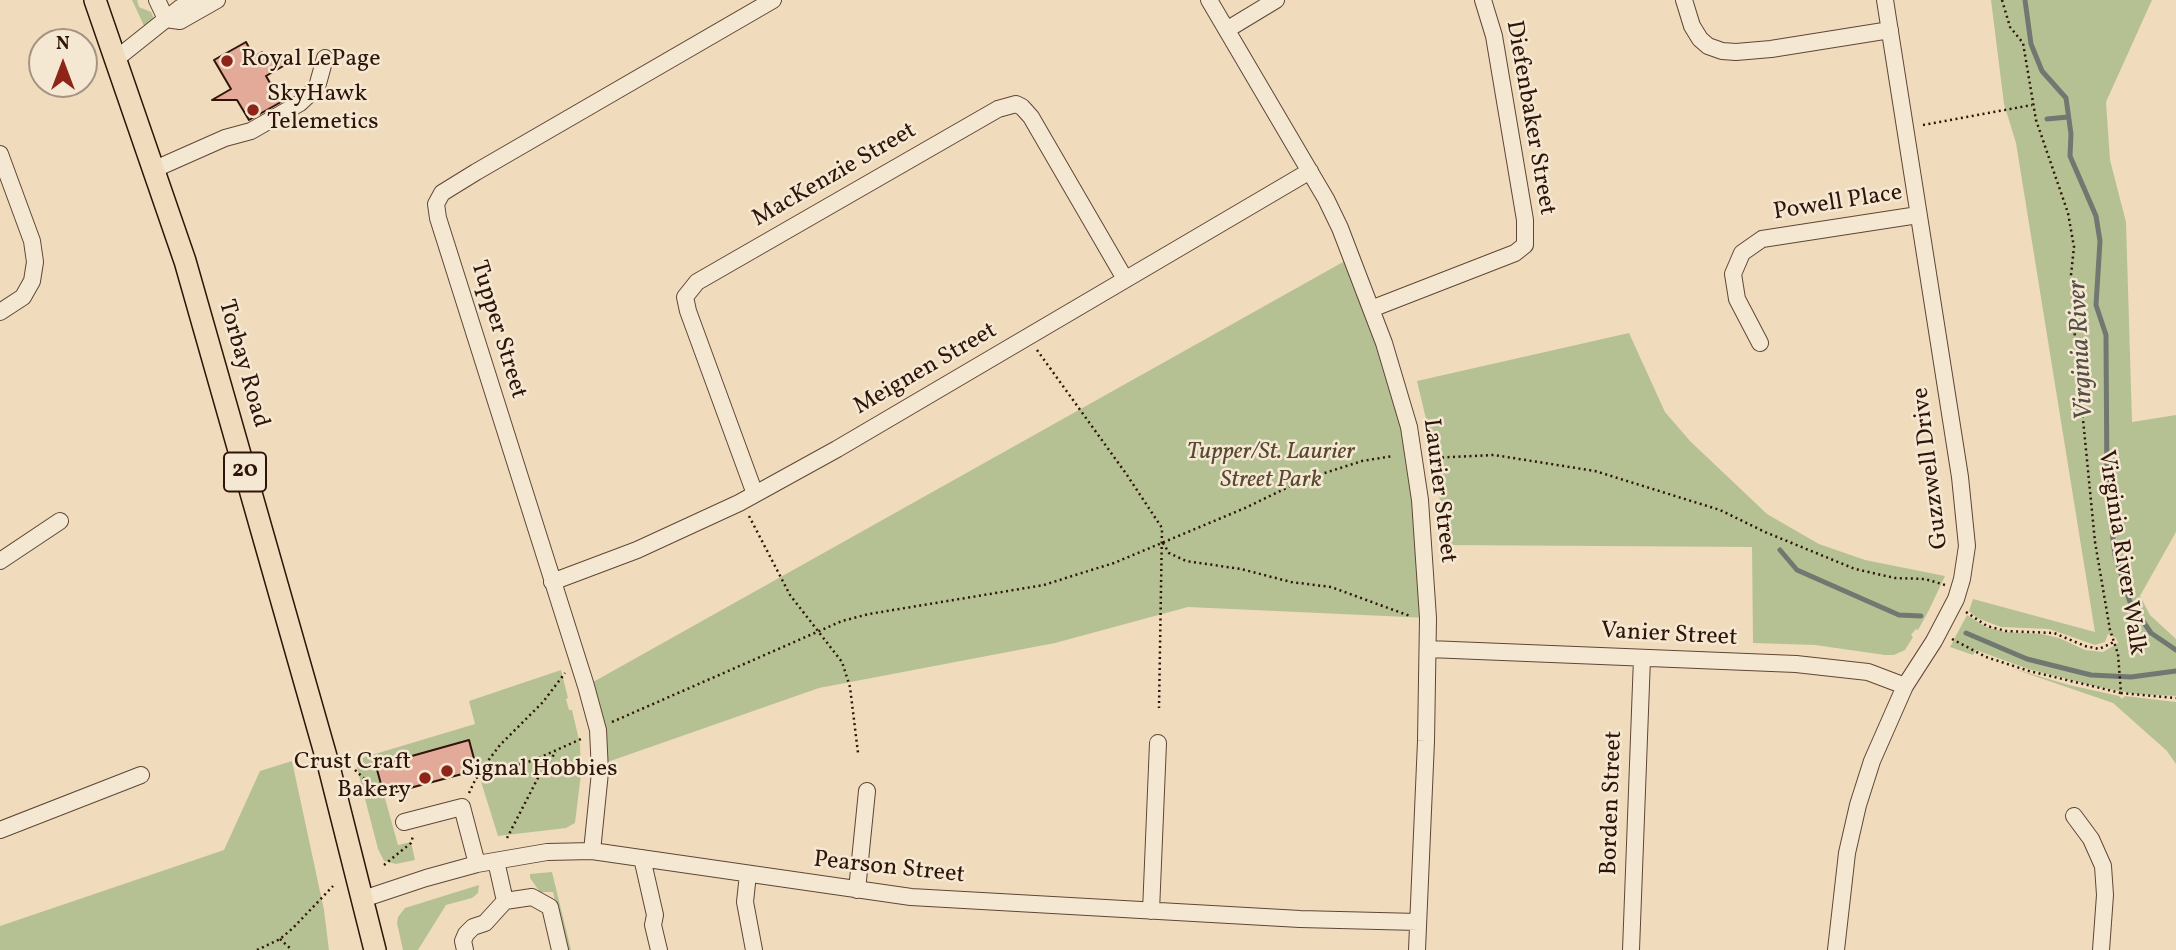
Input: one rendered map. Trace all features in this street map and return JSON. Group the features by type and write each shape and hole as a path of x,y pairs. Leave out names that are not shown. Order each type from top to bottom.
{"main road":[{"name":"Torbay Road","path":"95,0 186,261 329,767 375,950"}],"street":[{"path":"157,0 166,19"},
{"path":"116,59 194,0"},
{"path":"166,19 180,21 217,0"},
{"name":"Tupper Street","path":"592,851 600,772 598,730 438,218 436,204 442,193 773,0"},
{"name":"Laurier Street","path":"1209,0 1310,170 1340,228 1398,386 1415,458 1429,649 1417,950"},
{"path":"1228,30 1276,0"},
{"name":"Diefenbaker Street","path":"1371,309 1516,253 1525,245 1525,220 1494,36 1483,0"},
{"path":"1684,0 1692,26 1700,39 1708,46 1721,51 1771,49 1890,30"},
{"name":"Guzzwell Drive","path":"1836,950 1847,853 1872,761 1905,686 1934,641 1956,599 1967,546 1961,477 1885,0"},
{"path":"155,169 225,138 251,131 300,103 317,87 325,58"},
{"name":"MacKenzie Street","path":"755,494 688,311 685,297 697,282 998,108 1016,103 1031,117 1125,279"},
{"path":"0,154 32,242 35,262 32,281 23,297 0,312"},
{"name":"Meignen Street","path":"552,582 636,550 755,494 849,442 1310,170"},
{"name":"Powell Place","path":"1760,344 1737,299 1733,274 1742,253 1762,239 1918,215"},
{"path":"0,561 60,521"},
{"name":"Vanier Street","path":"1429,649 1832,667 1868,672 1905,686"},
{"name":"Borden Street","path":"1631,950 1642,658"},
{"path":"1151,911 1158,743"},
{"path":"0,830 141,775"},
{"path":"857,890 867,791"},
{"path":"410,820 461,807 477,864"},
{"path":"2074,816 2091,839 2103,866 2105,895 2101,950"},
{"name":"Pearson Street","path":"363,899 426,877 477,864 547,852 592,851 857,890 974,902 1300,919 1418,922"},
{"path":"642,858 655,915 653,925 659,950"},
{"path":"496,861 505,901"},
{"path":"748,874 745,902 754,950"},
{"path":"462,947 466,934 485,923 505,901 532,897 550,907 560,950"}],"path":[{"name":"Virginia River Walk","path":"2003,0 2006,18 2023,43 2032,105 2068,213 2074,247 2071,285 2093,529 2110,630 2118,654 2122,693 2176,698"},
{"path":"1923,125 2032,105"},
{"path":"1037,350 1162,528 1159,708"},
{"path":"1431,458 1494,455 1595,471 1720,510 1765,532 1855,569 1895,578 1925,579 1945,585"},
{"path":"612,722 842,621 1044,584 1114,563 1245,508 1303,480 1362,461 1393,456"},
{"path":"749,516 790,595 842,662 850,687 858,753"},
{"path":"1162,542 1169,553 1186,561 1331,587 1410,616"},
{"path":"1966,612 1987,626 2006,631 2054,633 2099,649 2115,642"},
{"path":"1952,639 1986,657 2029,671 2122,693"},
{"path":"565,673 543,702 500,745 476,778 534,760 581,739"},
{"path":"507,838 541,772 558,750"},
{"path":"355,770 385,798"},
{"path":"384,865 411,843 410,820"},
{"path":"257,950 280,939 304,918 333,886"},
{"path":"280,939 292,950"}],"green space":[{"path":"132,0 137,0 139,7 151,12 154,19 145,28"},
{"path":"1991,0 2152,0 2106,102 2110,160 2126,222 2132,422 2176,415 2176,532 2140,596 2150,615 2176,639 2176,696 2136,694 2098,687 2028,669 1976,650 1973,655 1950,647 1967,615 1986,627 2005,632 2042,634 2059,638 2085,650 2103,652 2118,643 2116,638 2108,634 2105,642 2095,645 2049,629 2001,627 1977,618 1969,611 1973,599 2095,632 2016,143 2004,104"},
{"name":"Tupper/St. Laurier Street Park","path":"1352,257 1398,386 1428,618 1188,607 1055,643 819,688 599,765 586,686"},
{"path":"1629,333 1665,412 1690,441 1767,514 1819,544 1865,560 1945,576 1905,650 1894,655 1885,655 1815,645 1753,643 1752,547 1445,545 1443,520 1446,520 1442,514 1431,440 1417,381"},
{"path":"2011,668 2122,699 2125,696 2176,702 2176,764 2167,751 2113,703"},
{"path":"561,670 568,698 566,699 569,710 572,710 580,744 581,774 575,823 566,828 498,836 468,740 376,766 398,845 411,842 415,860 396,864 384,861 378,849 355,760 475,724 469,701"},
{"path":"292,761 324,910 329,950 0,950 0,926 224,850 260,771"},
{"path":"552,872 571,950 566,950 553,892 540,892 530,878 530,874"},
{"path":"479,885 478,893 472,898 446,905 418,950 403,950 397,923 405,908"}],"building":[{"path":"246,42 254,57 262,52 267,61 292,61 266,76 281,102 249,120 237,100 212,100 231,89 214,60"},
{"path":"469,740 477,770 384,795 376,766"}],"waterway":[{"name":"Virginia River","path":"2025,0 2031,44 2042,71 2066,98 2071,134 2070,156 2096,216 2100,241 2096,305 2106,335 2107,490 2115,555 2130,602 2151,633 2176,650"},
{"path":"2047,119 2068,117"},
{"path":"1780,550 1797,570 1899,615 1921,616"},
{"path":"1966,633 2027,659 2091,675 2131,677 2176,671"}],"place":[{"name":"Royal LePage","path":"227,61"},
{"name":"SkyHawk Telemetics","path":"253,110"},
{"name":"Signal Hobbies","path":"447,771"},
{"name":"Crust Craft Bakery","path":"425,778"}]}
